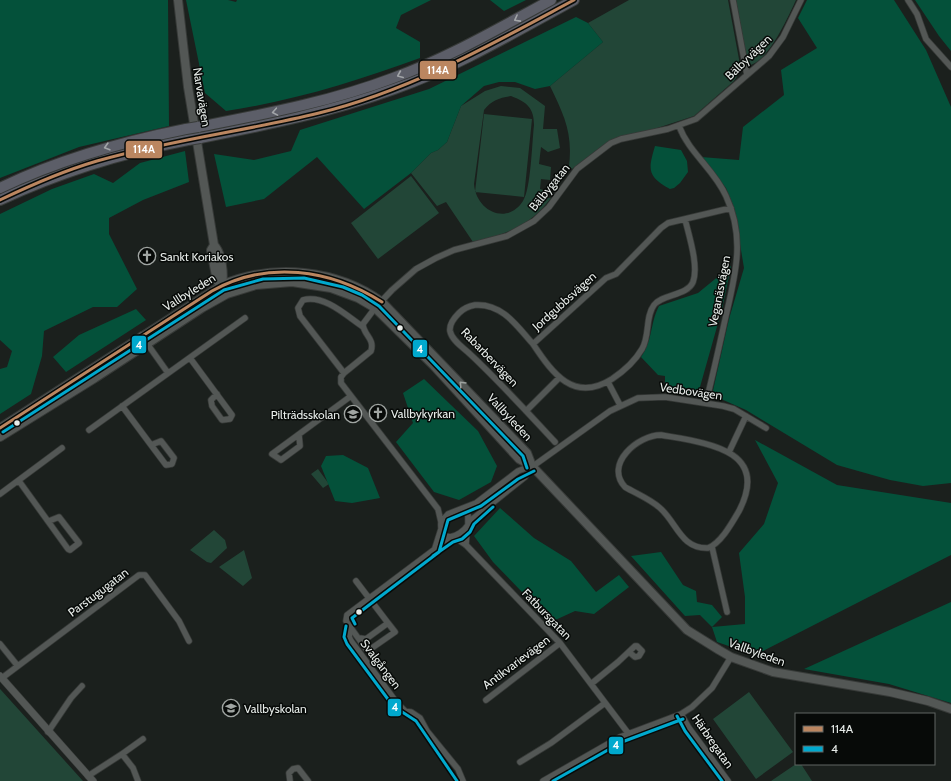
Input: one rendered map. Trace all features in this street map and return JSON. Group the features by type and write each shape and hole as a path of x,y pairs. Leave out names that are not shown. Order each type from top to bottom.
{"highway":[{"path":"0,188 44,168 83,154 128,141 321,102 394,78 444,57 551,0"},
{"path":"0,200 43,180 96,161 140,150 320,113 395,89 465,59 574,0"}],"main road":[{"name":"Narvavägen","path":"178,0 182,50 214,245 218,248 222,270 222,285"},
{"name":"Narvavägen","path":"214,245 211,250 217,282 222,285 227,294"},
{"path":"222,270 228,276 237,279"},
{"name":"Vallbyleden","path":"0,428 141,335 222,285 237,279 264,273 298,272 328,277 368,292 379,305 527,453 532,466 687,630 731,657 773,672 890,692 928,701 951,709"},
{"name":"Vallbyleden","path":"0,438 202,308 227,294 256,284 280,282 306,283 343,292 379,305"}],"street":[{"path":"733,0 746,75"},
{"name":"Bälbyvägen","path":"696,120 769,56 778,44 801,0"},
{"path":"908,0 917,14 926,39 951,67"},
{"name":"Bälbygatan","path":"379,305 392,290 416,269 436,258 458,249 508,236 534,221 549,207 577,169 611,143 621,139 654,133 696,120"},
{"name":"Veganäsvägen","path":"679,126 683,136 722,186 731,208 736,226 738,260 706,402"},
{"name":"Jordgubbsvägen","path":"685,219 694,272 692,284 686,289 656,303 651,309 643,348 622,373 608,382 588,388 574,386 559,378 546,363 533,344 606,278 616,274 661,228 668,223 731,208"},
{"path":"344,373 300,316 298,308 304,300 315,298 338,310 363,327 372,341 371,351 344,373 341,377 341,383 438,509 441,529 435,549"},
{"path":"363,327 363,324 379,305"},
{"name":"Rabarbervägen","path":"533,344 508,317 487,305 471,306 461,311 452,321 450,331 456,342 495,377 555,442"},
{"path":"89,430 245,318"},
{"path":"141,335 168,373"},
{"path":"190,358 217,394 232,415 230,419 222,420 212,406 211,400 217,394"},
{"path":"526,411 559,378"},
{"path":"608,382 620,405"},
{"path":"299,435 300,446 287,456 281,460 272,454 351,396"},
{"name":"Vedbovägen","path":"532,466 620,405 638,398 654,396 706,402 734,409 766,428"},
{"path":"122,406 151,445 166,465 174,461 174,458 161,441 151,445"},
{"path":"729,452 746,416"},
{"path":"661,435 675,438 720,448 729,452 745,468 749,480 748,489 737,514 725,533 712,547 697,548 683,539 660,508 625,487 619,476 618,469 624,456 635,444 651,436 661,435"},
{"path":"0,494 62,448"},
{"path":"441,522 444,517 453,512 476,503 518,471 532,466"},
{"path":"356,581 369,598 388,623 395,632 372,648 366,649 346,621 347,615 369,598 435,549 462,532 469,523 525,477 532,466"},
{"path":"19,481 68,549 70,550 79,544 59,517 49,521"},
{"path":"438,509 453,512"},
{"path":"461,510 468,515 469,523 466,532 466,545"},
{"path":"441,529 446,535 453,537"},
{"name":"Fatbursgatan","path":"453,537 466,545 560,643 628,733"},
{"path":"712,547 727,612"},
{"name":"Parstugugatan","path":"1,677 142,574 145,575 179,621 189,641"},
{"path":"359,638 366,639 388,623"},
{"name":"Svalgången","path":"350,627 348,633 351,641 402,711 416,714 420,718 427,732 458,769 464,781"},
{"name":"Antikvarievägen","path":"486,700 560,643"},
{"path":"0,644 17,666"},
{"path":"591,684 629,652"},
{"path":"543,781 628,733 681,714 705,696 719,679 731,657"},
{"path":"1,677 90,778 143,739"},
{"path":"48,732 71,698 82,686"},
{"path":"520,762 551,743 605,703"},
{"name":"Härbregatan","path":"681,714 687,725 728,781"},
{"path":"122,754 133,768 138,781"},
{"path":"290,781 289,773 293,769 298,768 308,781"}],"green space":[{"path":"0,0 168,0 169,126 79,147 0,178"},
{"path":"186,0 228,0 236,2 237,0 431,0 401,15 396,28 420,42 420,58 373,75 300,96 226,111 205,93"},
{"path":"490,0 526,0 504,11"},
{"path":"629,0 728,0 741,70 734,81 694,116 602,146 572,169 569,166 570,144 566,124 550,86 603,42 588,23"},
{"path":"736,0 796,0 783,27 770,48 763,57 755,63 748,65"},
{"path":"807,0 894,0 926,50 951,107 951,483 923,486 890,480 837,465 746,410 712,395 729,319 744,268 734,208 726,188 701,157 739,160 743,127 784,95 781,70 817,48 798,18"},
{"path":"915,0 951,0 951,51 939,36"},
{"path":"576,17 588,23 603,42 550,86 535,89 515,82 499,82 484,86 461,106 447,142 438,150 431,153 411,173 364,209 317,157 264,199 226,207 214,154 254,160 291,151 300,130 429,89"},
{"path":"501,86 520,88 545,106 543,129 557,129 560,148 548,152 541,147 539,164 551,167 550,180 541,179 540,189 543,190 543,197 551,198 543,208 517,228 473,242 446,202 437,206 411,173 431,153 438,150 447,142 461,106 485,91","holes":["511,96 528,106 533,114 534,125 526,195 516,209 509,213 501,214 493,212 480,202 476,194 474,184 484,110 493,102"]},
{"path":"484,114 532,119 524,197 475,192"},
{"path":"655,146 681,150 687,161 688,172 680,183 674,188 670,189 662,184 653,176 651,172 651,161"},
{"path":"185,151 189,182 143,200 109,218 109,234 137,289 117,307 93,307 44,331 42,356 31,394 0,414 0,369 7,367 12,351 0,340 0,214 52,189 94,174 113,183 140,163"},
{"path":"411,176 439,213 378,259 351,223"},
{"path":"731,266 722,309 698,394 665,391 665,376 658,375 641,357 648,344 656,312 659,306 698,293"},
{"path":"136,309 146,320 66,372 53,357 79,335"},
{"path":"424,379 478,431 497,466 491,482 459,500 434,492 396,442 413,423 403,393"},
{"path":"755,440 837,485 951,503 951,555 755,655 717,642 712,627 745,624 745,597 739,553 764,524 778,483"},
{"path":"343,455 368,468 380,498 352,503 335,501 321,466 326,456"},
{"path":"318,469 329,484 323,488 311,474"},
{"path":"500,508 534,538 571,561 596,592 619,575 629,587 594,614 575,611 551,622 493,562 474,536"},
{"path":"214,530 225,540 227,548 211,563 207,562 190,550"},
{"path":"244,550 252,578 243,586 219,567"},
{"path":"661,552 683,585 696,591 697,602 712,605 722,617 712,627 700,615 685,616 631,556"},
{"path":"951,602 951,703 889,684 804,669"},
{"path":"0,689 1,690 83,781 0,781"},
{"path":"749,692 793,752 756,779 713,719"},
{"path":"795,765 802,765 812,781 771,781"}],"transit line":[{"name":"114A","path":"0,200 47,179 97,161 152,147 264,125 353,104 450,65 574,0"},
{"name":"114A","path":"0,428 212,291 233,281 254,275 276,272 298,272 341,282 382,302"},
{"name":"4","path":"3,432 224,290 263,279 304,278 343,287 362,295 379,306 523,456 527,468"},
{"name":"4","path":"355,624 352,618 439,552 448,520 481,506 518,479 534,471"},
{"name":"4","path":"433,556 453,542 462,539 470,532 474,524 493,507"},
{"name":"4","path":"346,626 344,637 347,644 393,706 416,721 457,781"},
{"name":"4","path":"677,716 685,731 722,781"},
{"name":"4","path":"553,781 622,742 683,719"}],"place":[{"name":"Sankt Koriakos","path":"147,256"},
{"name":"Vallbykyrkan","path":"378,413"},
{"name":"Pilträdsskolan","path":"353,414"},
{"name":"Vallbyskolan","path":"231,708"}]}
